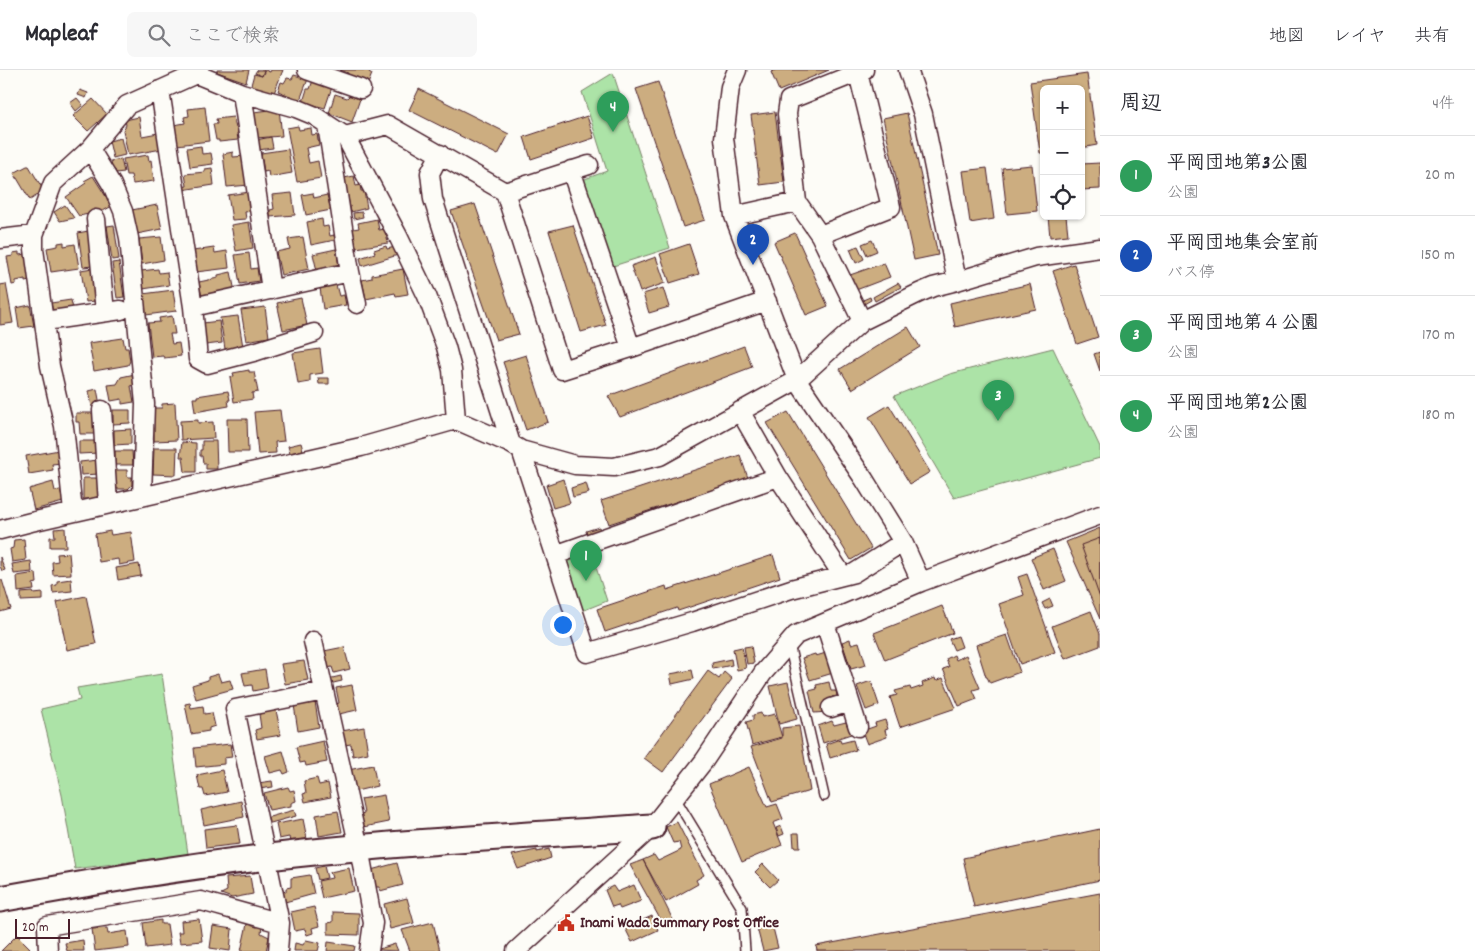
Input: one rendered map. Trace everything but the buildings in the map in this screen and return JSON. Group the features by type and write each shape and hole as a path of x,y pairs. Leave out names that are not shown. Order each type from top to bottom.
{"street":[{"path":"307,70 360,89"},
{"path":"737,70 730,87 724,138 734,216 798,380 864,479 903,542 921,582"},
{"path":"908,70 923,114 957,281"},
{"path":"820,235 891,207 861,71 790,100 787,114 797,202 820,235 862,321"},
{"path":"73,512 64,426 50,366 34,249 34,234 53,183 90,149 127,105 198,72 242,93 296,108 313,115 345,136 398,236 427,296 446,347 452,370 456,420"},
{"path":"160,90 193,307 198,359 208,364 314,333"},
{"path":"242,93 271,290"},
{"path":"327,125 350,272 357,304"},
{"path":"345,136 388,125 505,192 562,370 767,301"},
{"path":"90,149 112,185 123,211 129,238 145,404 142,496"},
{"path":"440,154 430,173 433,199 516,447 588,653 692,622 791,589 854,573 903,542"},
{"path":"505,192 589,165"},
{"path":"571,170 631,348"},
{"path":"734,216 797,202"},
{"path":"45,321 113,311 96,219"},
{"path":"0,239 34,234"},
{"path":"0,530 361,447 456,420 516,447 575,465 614,467 660,456 798,380 862,321 933,286 957,281 1036,257 1100,248"},
{"path":"193,307 350,272"},
{"path":"102,410 108,504"},
{"path":"740,411 778,477 843,576"},
{"path":"555,555 778,477"},
{"path":"516,951 652,827 704,761 763,673 796,635 921,582 1100,515"},
{"path":"825,622 858,727"},
{"path":"313,641 359,848 373,923 369,951"},
{"path":"278,951 280,923 234,709 324,690"},
{"path":"832,708 850,702"},
{"path":"0,899 132,875 267,857 359,848 652,827"},
{"path":"48,951 47,926 201,902 280,923"}],"lane":[{"path":"789,644 824,796"},
{"path":"675,798 742,908 744,951"}],"green space":[{"path":"613,73 670,248 610,267 582,180 607,171 582,92"},
{"path":"1053,348 1100,447 1100,458 954,498 894,396 950,374"},
{"path":"591,552 607,601 582,611 566,562 567,559"},
{"path":"162,674 188,854 75,869 62,795 41,709 80,700 77,688"}],"place":[{"name":"平岡団地第2公園","path":"613,132"},
{"name":"平岡団地集会室前","path":"753,265"},
{"name":"平岡団地第４公園","path":"998,421"},
{"name":"平岡団地第3公園","path":"586,581"},
{"name":"Inami Wada Summary Post Office","path":"566,923"}]}
